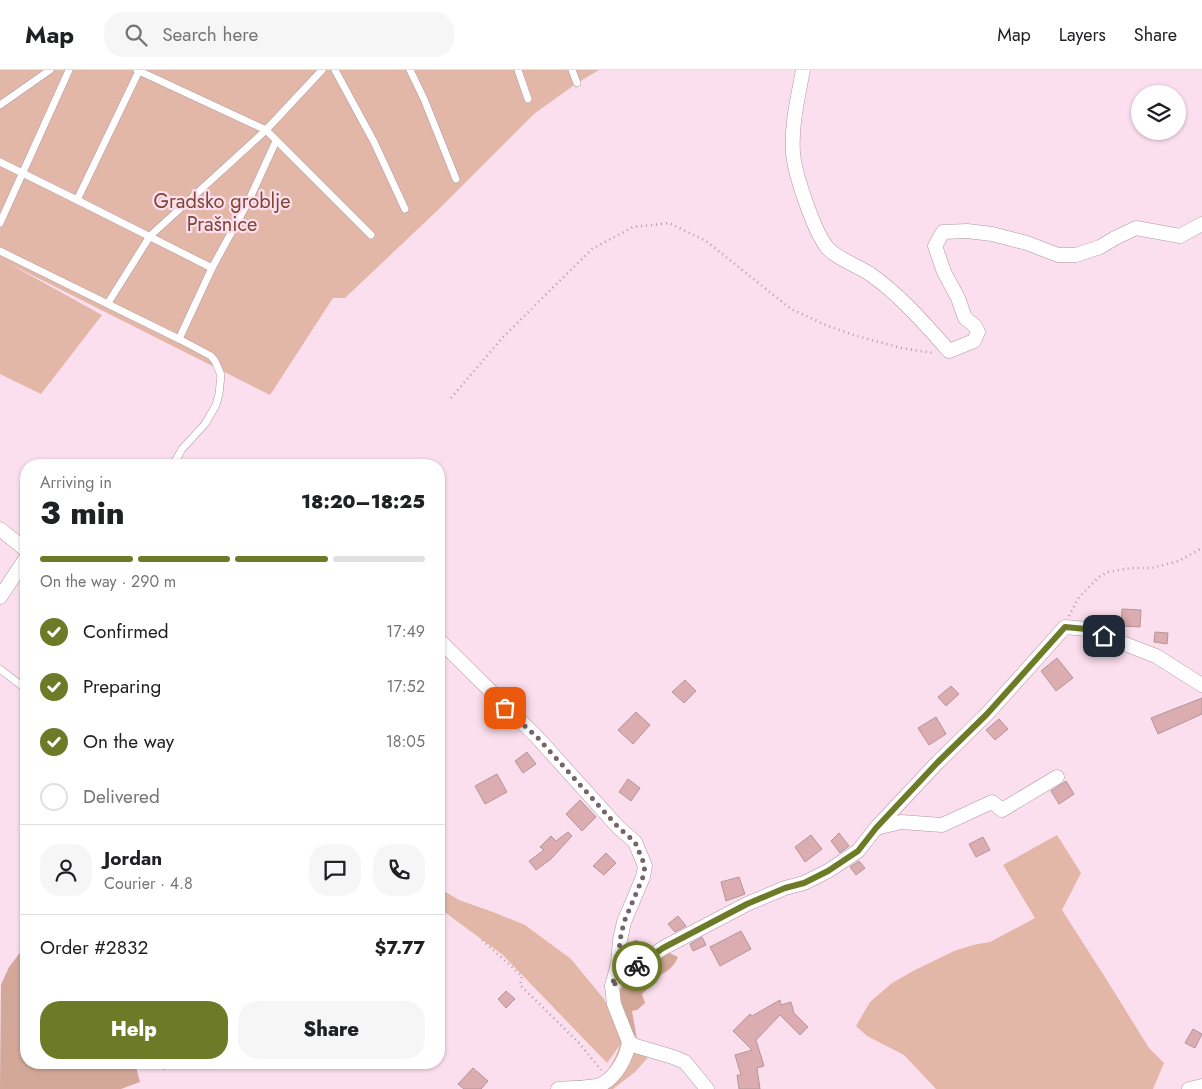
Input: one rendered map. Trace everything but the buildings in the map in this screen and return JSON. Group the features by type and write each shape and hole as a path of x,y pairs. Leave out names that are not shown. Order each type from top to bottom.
{"street":[{"path":"803,70 794,118 793,154 809,210 826,247 852,265 870,273 926,325 949,351 974,340 978,332 975,326 965,318 934,246 943,232 967,231 992,234 1058,255 1076,255 1100,247 1136,228 1180,236 1202,224"},
{"path":"0,529 20,545"},
{"path":"0,597 20,567"},
{"path":"612,986 627,972 663,948 747,904 785,888 804,883 828,871 858,851 876,828 937,763 987,714 1065,627 1086,629 1156,656 1202,685"},
{"path":"445,646 537,737 618,827 635,842 645,866 643,877 624,922 618,964 612,986 614,1004 629,1042 628,1052 613,1075 600,1085 558,1089"},
{"path":"876,828 901,822 942,825 992,802 1002,810 1057,777"},
{"path":"629,1042 685,1062 707,1089"},
{"path":"1189,1089 1202,1086"}],"lane":[{"path":"0,105 50,70"},
{"path":"0,223 69,70"},
{"path":"108,303 150,236 266,130 322,70"},
{"path":"335,70 374,142 406,209"},
{"path":"410,70 424,99 456,179"},
{"path":"518,70 528,99"},
{"path":"572,70 577,83"},
{"path":"77,200 138,71 266,130 371,235"},
{"path":"180,339 212,268 249,200 276,141"},
{"path":"0,162 212,268"},
{"path":"0,251 180,339 210,356 215,361 219,367 221,382 216,405 197,434 182,449 176,459"},
{"path":"0,669 20,684"}],"path":[{"path":"451,398 503,337 592,248 632,227 669,223 706,241 791,309 828,326 930,354 949,351"},
{"path":"1065,627 1069,613 1079,598 1099,577 1108,572 1131,568 1152,568 1179,561 1202,548"},
{"path":"482,940 522,976 520,985 579,1043 608,1079"}],"green space":[{"name":"Gradsko groblje Prašnice","path":"0,70 599,70 577,83 534,114 440,208 345,298 333,298 270,395 8,263 102,315 41,394 0,374"},
{"path":"1057,835 1081,873 1062,910 1149,1048 1164,1063 1153,1089 936,1089 904,1055 867,1036 856,1026 870,1002 892,983 954,951 990,942 1035,918 1003,865"},
{"path":"445,892 459,900 525,925 571,959 604,999 622,1041 650,1055 635,1072 613,1089 591,1089 608,1069 620,1045 607,1063 503,955 445,912"}],"shaded area":[{"path":"665,951 678,957 672,966 656,978 642,994 645,1003 637,1010 632,1011 637,1039 614,1001 630,973"},
{"path":"20,953 20,1069 137,1069 140,1082 121,1089 0,1089 1,985 9,967"}],"way so far":[{"path":"505,708 537,737 618,827 635,842 645,866 643,877 624,922 618,964 612,986 637,966"}],"route":[{"path":"637,966 663,948 747,904 785,888 804,883 828,871 858,851 876,828 937,763 987,714 1065,627 1086,629 1104,636"}]}
